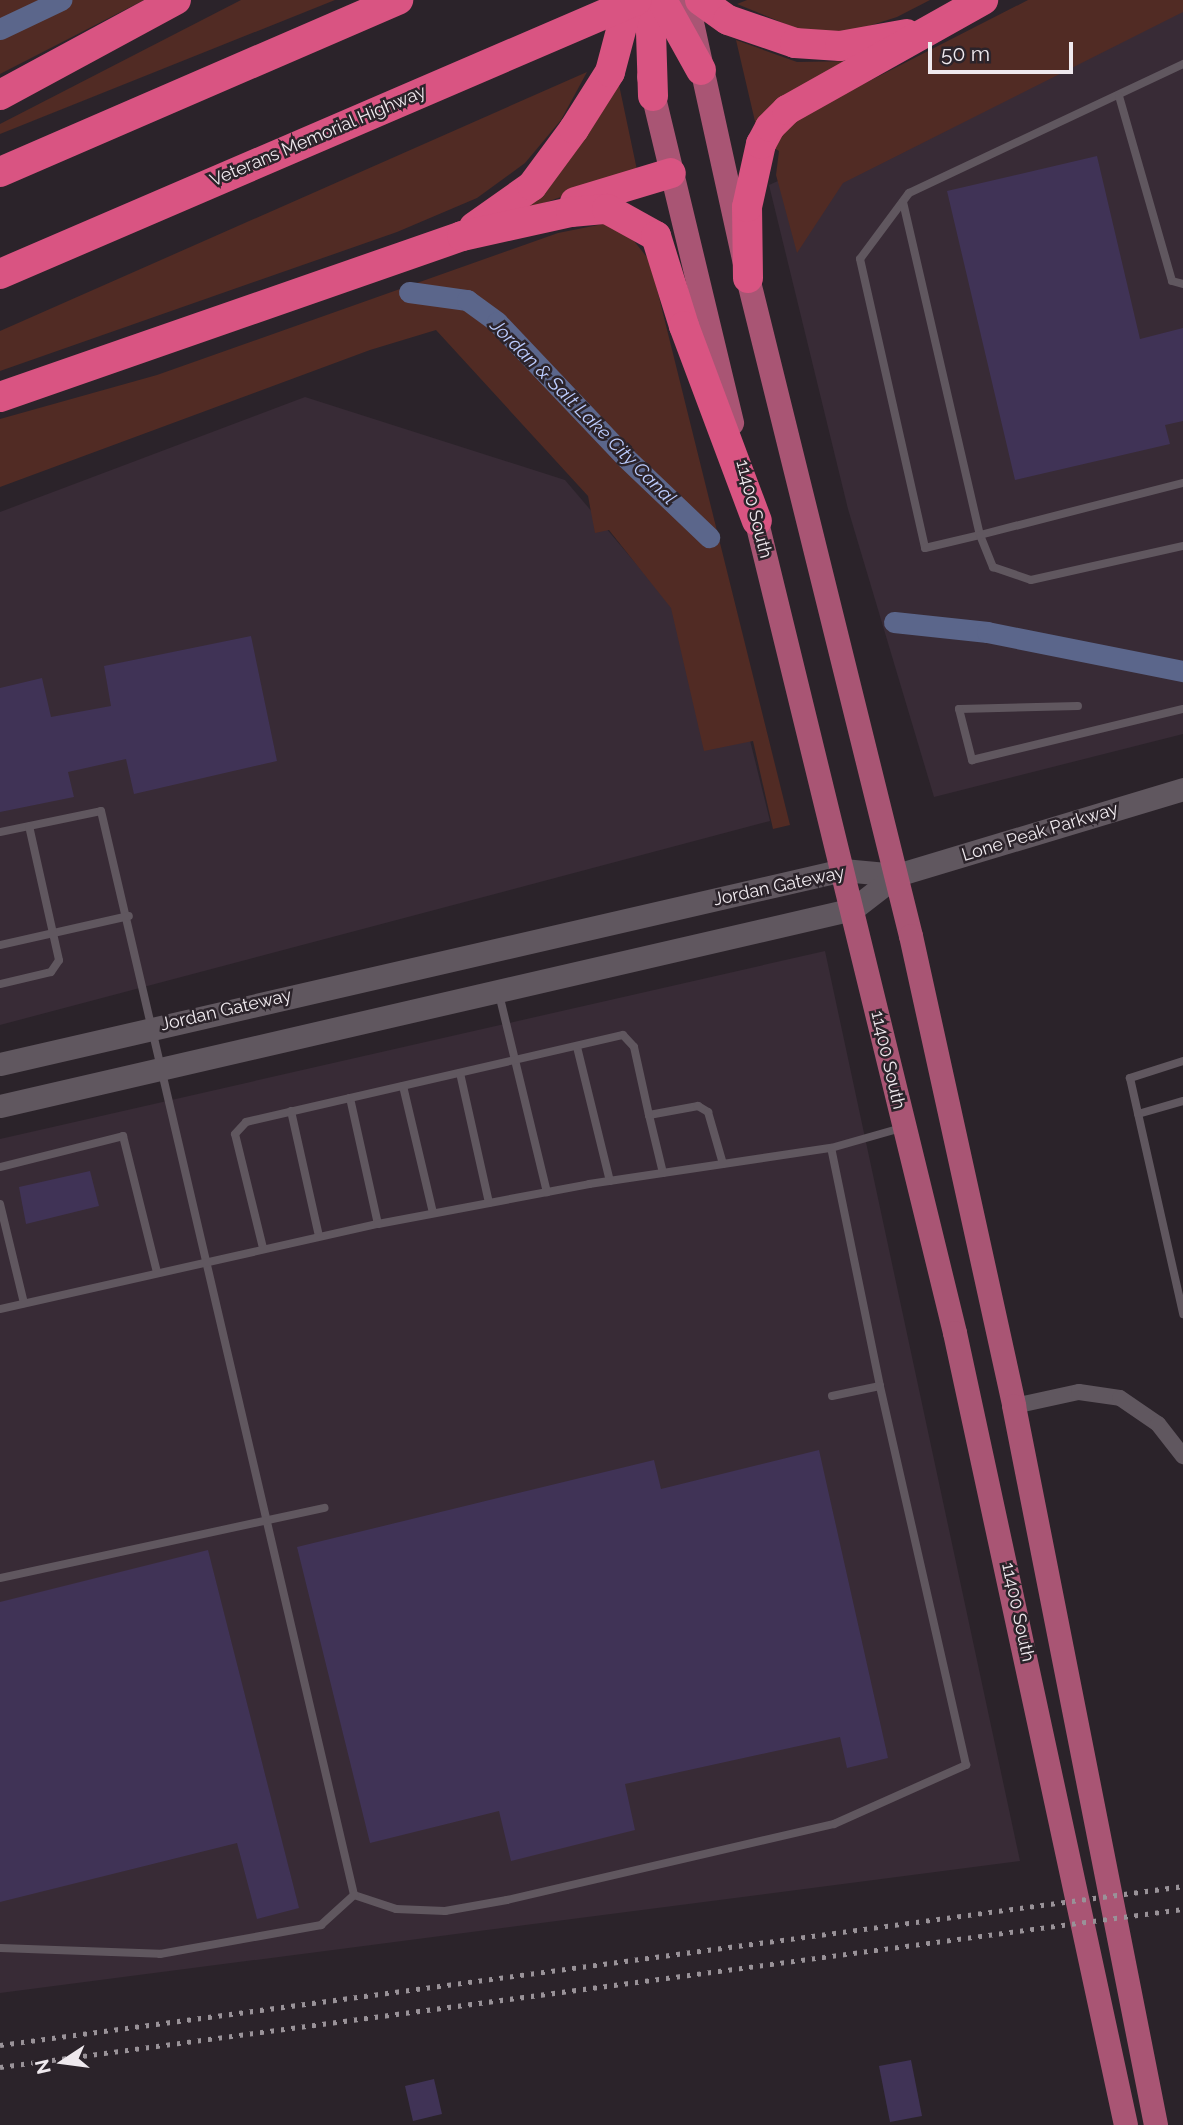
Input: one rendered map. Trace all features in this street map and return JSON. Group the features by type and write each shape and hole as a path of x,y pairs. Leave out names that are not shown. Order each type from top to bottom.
{"highway":[{"path":"0,95 176,0"},
{"path":"0,172 398,0"},
{"path":"463,236 532,186 574,129 610,72 630,0"},
{"name":"Veterans Memorial Highway","path":"0,274 637,0"},
{"path":"650,0 653,96"},
{"path":"662,0 701,70"},
{"path":"700,0 728,20 795,43 840,46 925,31"},
{"path":"748,278 747,207 761,144 770,127 787,110 983,0"},
{"path":"529,221 634,182 671,173"},
{"path":"0,397 463,236 529,221 607,209 656,236 684,326 757,521"}],"main road":[{"name":"11400 South","path":"630,0 853,909 1000,1530 1126,2125"},
{"name":"11400 South","path":"687,0 748,278 897,875 1014,1406 1156,2125"},
{"name":"Lone Peak Parkway","path":"897,875 1183,789"},
{"name":"Jordan Gateway","path":"0,1064 843,870 897,875"},
{"name":"Jordan Gateway","path":"0,1106 853,909 897,875"}],"street":[{"path":"1014,1406 1079,1392 1120,1398 1158,1424 1183,1456"}],"lane":[{"path":"1183,64 909,193 860,258 925,548 1183,483"},
{"path":"1119,96 1172,281 1183,284"},
{"path":"903,202 980,534 993,567 1031,580 1183,546"},
{"path":"1078,706 959,709 972,760 1183,709"},
{"path":"0,832 101,810 129,916 205,1260 270,1521 354,1895"},
{"path":"0,984 51,972 59,960 29,826"},
{"path":"0,945 129,916"},
{"path":"498,991 547,1192"},
{"path":"263,1248 235,1134 246,1122 623,1035 631,1040 663,1173"},
{"path":"577,1047 610,1181"},
{"path":"1183,1061 1130,1078 1183,1314"},
{"path":"460,1073 489,1203"},
{"path":"403,1086 433,1213"},
{"path":"350,1098 378,1224"},
{"path":"1138,1114 1183,1101"},
{"path":"649,1115 698,1106 708,1112 723,1164"},
{"path":"291,1111 319,1236"},
{"path":"0,1309 205,1260 378,1224 610,1181 831,1148 904,1128"},
{"path":"0,1167 123,1136 158,1272"},
{"path":"354,1895 396,1909 444,1912 507,1900 834,1824 966,1765 880,1386 831,1148"},
{"path":"0,1204 23,1303"},
{"path":"832,1396 880,1386"},
{"path":"0,1578 325,1508"},
{"path":"0,1948 160,1954 321,1925 354,1895"}],"shaded area":[{"path":"0,0 144,0 0,74"},
{"path":"241,0 335,0 0,134 0,124"},
{"path":"747,0 930,0 897,17 847,33 805,32 737,4"},
{"path":"1028,0 1183,0 1183,12 843,183 797,253 776,175 779,151 774,148 783,133 801,116"},
{"path":"1183,1 1183,734 934,797 848,509 769,185"},
{"path":"736,40 797,62 855,61 757,130"},
{"path":"587,72 561,120 525,163 477,198 397,232 0,371 0,331"},
{"path":"618,80 637,170 513,214 577,150"},
{"path":"608,223 634,241 650,261 790,825 773,829 753,741 704,751 671,608 609,530 595,533 588,496 436,330 370,350 0,487 0,419 157,375 558,233"},
{"path":"305,397 565,480 735,680 770,821 0,1025 0,512"},
{"path":"825,951 1020,1861 0,1993 0,1139"}],"building":[{"path":"1097,156 1140,339 1183,328 1183,421 1165,425 1170,444 1015,480 947,191"},
{"path":"251,636 277,761 134,794 126,759 68,772 74,797 0,812 0,688 42,678 51,717 111,706 104,666"},
{"path":"90,1171 99,1206 26,1224 19,1187"},
{"path":"819,1450 888,1758 847,1768 840,1737 625,1784 635,1830 511,1861 499,1811 370,1843 297,1547 654,1460 661,1489"},
{"path":"208,1550 299,1908 257,1919 237,1843 0,1902 0,1602"},
{"path":"911,2060 922,2116 890,2122 879,2066"},
{"path":"434,2079 442,2114 413,2121 405,2086"}],"waterway":[{"name":"Jordan & Salt Lake City Canal","path":"0,29 61,0"},
{"name":"Jordan & Salt Lake City Canal","path":"409,292 467,300 497,322 626,458 709,537"},
{"name":"Jordan & Salt Lake City Canal","path":"894,622 987,632 1183,671"}],"railway":[{"path":"0,2045 1183,1886"},
{"path":"0,2067 1183,1909"}]}
